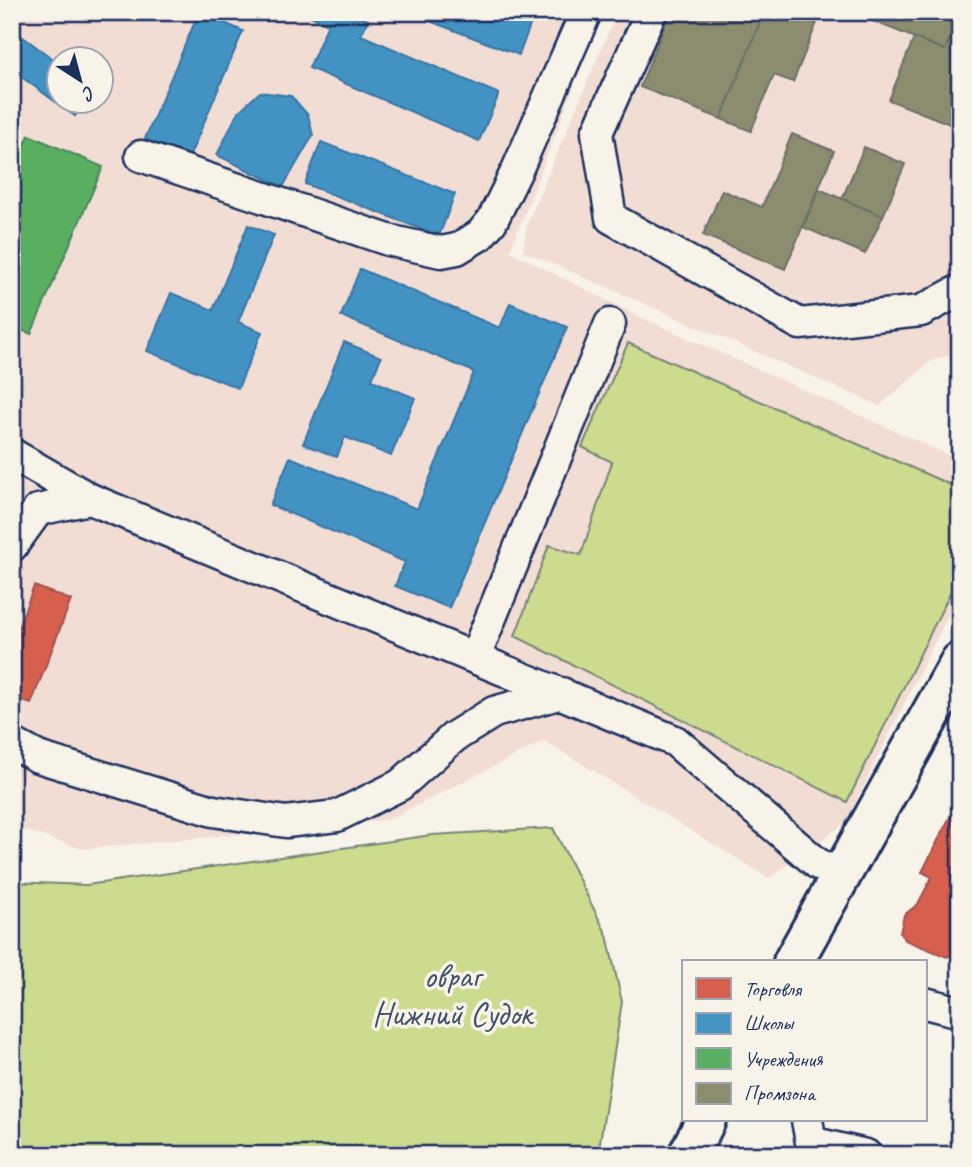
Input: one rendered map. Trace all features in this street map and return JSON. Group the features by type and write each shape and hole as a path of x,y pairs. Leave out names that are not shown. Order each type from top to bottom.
{"main road":[{"path":"794,960 840,874 949,707 960,662"},
{"path":"688,1155 705,1122"}],"street":[{"path":"141,156 388,240 441,252 457,249 481,234 492,220 517,170 586,12"},
{"path":"651,12 597,133 611,218 800,324 921,311 960,290"},
{"path":"475,657 610,324"},
{"path":"12,454 90,499 675,741 818,864 840,874"},
{"path":"12,547 38,510 90,499"},
{"path":"12,743 38,757 213,811 286,822 337,816 400,785 454,737 494,712 562,693"},
{"path":"926,1003 960,1012"},
{"path":"807,1122 811,1142 866,1155"}],"shaded area":[{"path":"12,12 603,12 510,251 634,314 960,460 960,591 846,822 769,878 544,741 388,820 82,849 12,826"},
{"path":"617,12 960,12 960,351 931,361 880,406 523,251 527,224"}],"green space":[{"path":"628,343 960,489 960,573 847,802 515,636 549,545 581,555 612,462 582,447"},
{"name":"овраг Нижний Судок","path":"553,828 607,935 622,1002 598,1155 12,1155 12,882 87,885 432,835"}],"building: Торговля":[{"path":"34,586 71,600 31,704 12,697 12,644"},
{"path":"960,797 960,950 947,957 905,940 900,933 904,915 918,904 932,877 922,872"}],"building: Школы":[{"path":"199,12 243,31 188,160 144,141"},
{"path":"302,12 350,12 368,20 361,35 499,94 479,141 309,68 328,24"},
{"path":"406,12 535,12 519,55"},
{"path":"12,29 46,54 46,95 12,70"},
{"path":"260,92 291,96 308,115 313,135 283,187 217,155 238,112"},
{"path":"321,142 455,194 439,236 305,184"},
{"path":"248,225 274,235 238,322 262,332 238,388 147,351 171,293 213,310"},
{"path":"360,269 500,328 510,303 567,327 449,608 395,586 405,562 270,505 290,457 417,509 474,372 341,316"},
{"path":"344,342 381,357 372,380 415,398 391,456 345,437 337,457 303,444"}],"building: Учреждения":[{"path":"29,135 103,167 31,334 12,326 12,173"}],"building: Промзона":[{"path":"670,12 764,12 721,119 640,87"},
{"path":"764,12 801,12 818,20 793,82 774,75 751,131 721,119"},
{"path":"850,12 960,12 960,14 945,50"},
{"path":"960,14 960,128 889,100 914,38 945,50"},
{"path":"792,134 834,151 785,269 703,235 722,190 762,207"},
{"path":"864,147 905,164 883,216 842,199"},
{"path":"819,189 883,216 865,254 803,227"}]}
